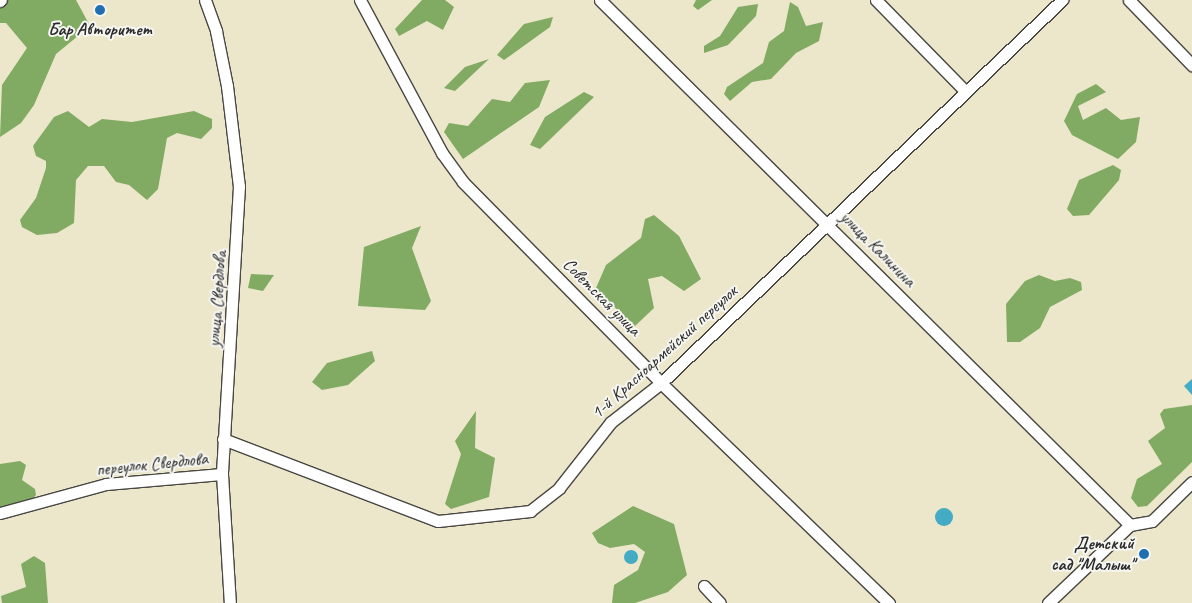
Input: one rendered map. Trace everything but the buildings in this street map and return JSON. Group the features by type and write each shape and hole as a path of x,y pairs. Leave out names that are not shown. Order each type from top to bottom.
{"street":[{"name":"улица Свердлова","path":"205,0 216,31 227,86 239,186 234,321 222,439 222,474 230,603"},
{"name":"Советская улица","path":"360,0 442,153 463,182 661,383 889,603"},
{"name":"улица Калинина","path":"600,0 1130,525"},
{"path":"876,0 965,91"},
{"name":"1-й Красноармейский переулок","path":"222,439 438,521 520,512 546,502 592,441 661,383 829,225 965,91 1062,0"},
{"path":"1129,0 1192,65"},
{"name":"переулок Свердлова","path":"0,513 106,484 222,474"},
{"path":"1048,603 1130,525 1152,521 1192,482"},
{"path":"704,586 720,603"}],"green space":[{"path":"7,0 76,0 90,26 56,54 34,105 21,123 0,137 2,85 27,48 6,23 0,23 0,6"},
{"path":"422,0 445,0 454,7 443,30 427,21 399,36 395,29"},
{"path":"696,0 712,0 698,10 693,6"},
{"path":"790,2 798,7 806,26 823,22 819,41 796,53 771,79 752,82 730,101 724,94 727,87 763,63 769,42 784,31"},
{"path":"758,4 756,16 728,45 704,53 704,46 720,36 738,7"},
{"path":"553,17 550,27 504,60 497,55 524,24"},
{"path":"489,59 455,91 444,88 465,67"},
{"path":"550,80 539,107 463,159 444,132 449,123 468,126 492,99 510,102 525,83"},
{"path":"1096,84 1106,92 1078,106 1083,120 1106,108 1121,120 1140,117 1136,142 1118,159 1072,135 1064,121 1077,94"},
{"path":"584,92 594,97 540,149 530,145 545,117"},
{"path":"68,111 89,127 102,119 132,122 194,111 212,119 212,128 201,139 177,133 167,138 158,189 147,200 129,185 116,182 104,166 88,166 76,180 74,223 57,233 37,235 22,227 20,220 36,198 46,168 46,161 36,156 33,146 54,117"},
{"path":"1113,165 1121,170 1119,180 1089,215 1073,216 1067,209 1079,180"},
{"path":"654,215 679,236 701,279 684,291 662,276 648,279 654,308 634,327 596,288 606,265 641,238 645,219"},
{"path":"421,226 412,248 431,301 425,310 358,306 364,247"},
{"path":"251,274 274,275 263,291 248,288"},
{"path":"1039,275 1055,281 1070,278 1081,282 1082,290 1050,307 1040,328 1020,342 1007,342 1006,304 1025,281"},
{"path":"372,351 375,361 348,385 322,390 312,382 327,363"},
{"path":"1192,405 1192,462 1147,506 1138,507 1131,498 1137,479 1162,464 1148,441 1165,428 1160,414 1164,409"},
{"path":"476,411 475,448 495,458 489,497 451,509 445,504 461,454 455,441"},
{"path":"20,461 26,465 22,480 35,489 36,495 30,502 0,508 0,464"},
{"path":"633,506 674,524 687,575 668,592 635,603 612,603 614,585 638,570 645,552 634,544 610,548 598,543 592,533"},
{"path":"34,556 45,563 48,603 2,603 1,596 26,587 21,564"}],"water":[{"path":"1192,379 1192,395 1184,386"},
{"path":"940,508 948,508 953,513 951,524 940,526 935,521 935,513"},
{"path":"631,550 636,552 638,557 636,562 631,564 626,562 624,557 626,552"}],"place":[{"name":"Бар Авторитет","path":"100,10"},
{"name":"Детский сад \"Малыш\"","path":"1144,554"}]}
